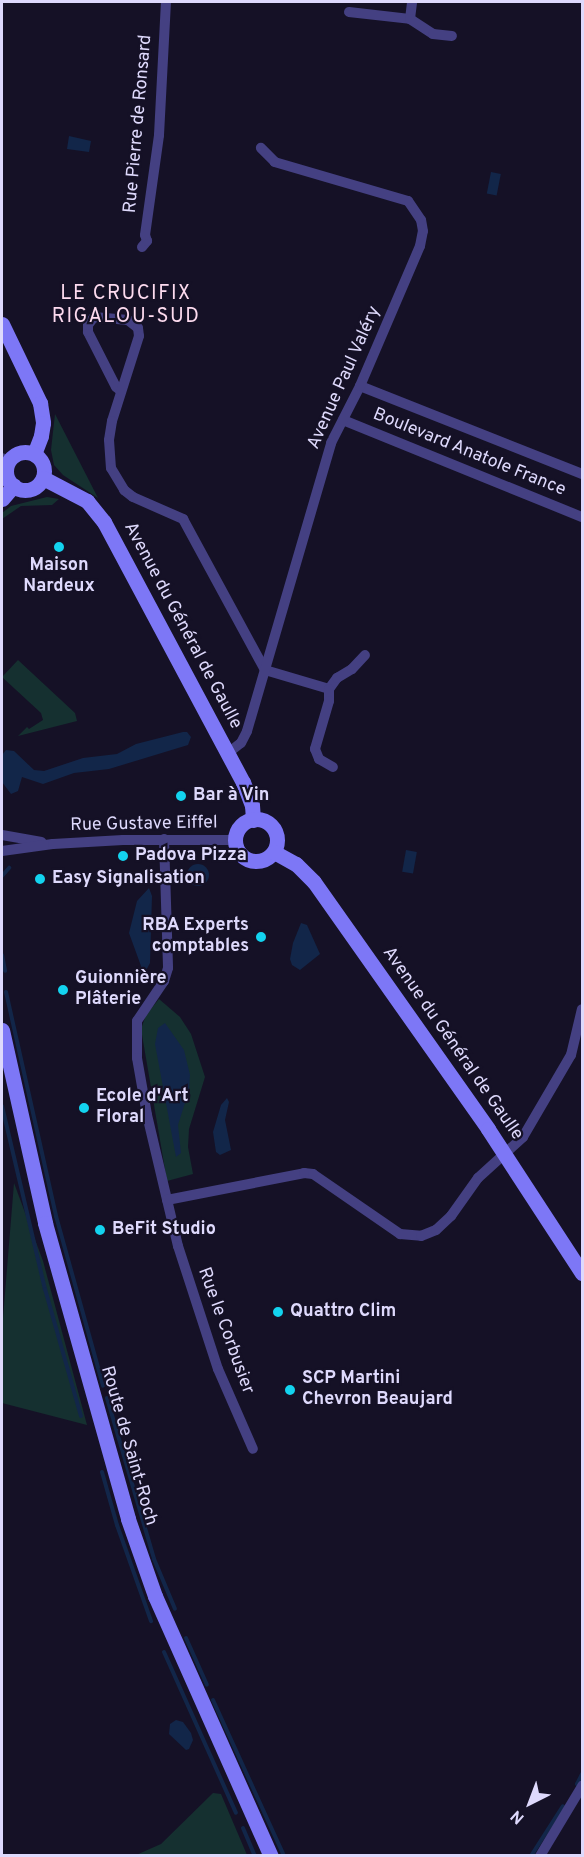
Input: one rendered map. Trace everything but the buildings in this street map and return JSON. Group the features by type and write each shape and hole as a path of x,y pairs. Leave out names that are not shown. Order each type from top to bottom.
{"street":[{"name":"Rue Pierre de Ronsard","path":"142,247 147,241 145,235 159,135 166,2"},
{"path":"410,19 412,2"},
{"path":"349,12 410,19 433,34 452,36"},
{"name":"Avenue Paul Valéry","path":"228,753 244,738 331,443 360,386 420,246 423,231 421,220 408,201 275,162 261,148"},
{"path":"121,391 116,387 88,332 88,325 94,317 128,320 138,328 139,336 121,391 109,440 111,468 124,490 133,497 183,519 265,670 329,689"},
{"path":"2,324 40,403 42,436 34,454"},
{"name":"Boulevard Anatole France","path":"360,386 582,474"},
{"name":"Boulevard Anatole France","path":"343,420 582,517"},
{"path":"18,453 34,454 42,462 43,478 30,489 14,485 8,477 5,459 18,453"},
{"name":"Avenue du Général de Gaulle","path":"43,478 87,501 100,517 228,753 252,805 253,820"},
{"path":"2,499 14,485"},
{"path":"333,767 319,759 315,749 329,701 329,689 337,678 352,669 365,656"},
{"path":"253,820 272,826 277,839 273,852 259,861 247,859 238,852 235,840 242,824 253,820"},
{"name":"Rue Gustave Eiffel","path":"2,835 53,844"},
{"name":"Rue Gustave Eiffel","path":"2,851 53,844 164,839 235,840"},
{"name":"Rue le Corbusier","path":"164,839 168,968 159,989 139,1014 136,1040 147,1115 191,1292 214,1358 253,1449"},
{"name":"Avenue du Général de Gaulle","path":"273,852 296,864 314,882 506,1155 582,1273"},
{"path":"167,1200 304,1173 313,1174 400,1234 421,1236 444,1224 478,1178 506,1155 523,1137 571,1056 582,1009"},
{"name":"Route de Saint-Roch","path":"2,1030 45,1223 128,1519 155,1596 271,1856"},
{"path":"540,1856 582,1786"}],"green space":[{"path":"55,414 98,498 63,475 54,465 51,450"},
{"path":"47,497 59,499 52,505 21,506 2,519 2,513 11,506"},
{"path":"18,660 75,713 77,721 18,736 27,727 29,729 43,720 41,713 2,677"},
{"path":"159,999 180,1017 191,1034 205,1077 189,1129 188,1147 193,1174 167,1181 141,1029 146,1015"},
{"path":"14,1183 43,1261 87,1425 2,1403 2,1330"},
{"path":"213,1793 221,1794 247,1855 136,1855 161,1844"}],"water":[{"path":"69,136 91,141 89,152 67,149"},
{"path":"491,172 501,174 497,196 487,194"},
{"path":"187,732 191,737 188,745 109,769 74,773 43,784 22,777 18,791 11,794 2,782 2,755 6,750 14,751 34,770 44,771 83,758 117,754 136,744"},
{"path":"406,850 417,852 413,874 402,872"},
{"path":"198,864 206,867 209,875 206,883 198,886 190,883 187,875 190,867"},
{"path":"149,888 152,896 150,963 142,978 139,974 141,966 129,933 137,901"},
{"path":"301,923 307,925 320,954 300,970 292,965 290,959 293,943"},
{"path":"165,1023 184,1050 190,1075 189,1090 178,1125 181,1153 176,1157 155,1044 158,1028"},
{"path":"227,1098 229,1102 225,1120 231,1150 220,1155 216,1152 213,1132 221,1105"},
{"path":"176,1720 183,1722 191,1733 193,1740 189,1749 186,1750 169,1734 170,1724"}],"waterway":[{"path":"2,876 9,868"},
{"path":"2,955 5,971"},
{"path":"6,992 56,1216 103,1386"},
{"path":"2,1106 45,1289 81,1416"},
{"path":"107,1398 154,1559 175,1609"},
{"path":"102,1472 117,1525 151,1621"},
{"path":"186,1638 207,1685"},
{"path":"164,1652 236,1813"},
{"path":"213,1700 284,1856"},
{"path":"577,1784 582,1774"},
{"path":"531,1856 563,1806"},
{"path":"243,1828 255,1856"}],"place":[{"name":"Maison Nardeux","path":"59,547"},
{"name":"Bar à Vin","path":"181,796"},
{"name":"Padova Pizza","path":"123,856"},
{"name":"Easy Signalisation","path":"40,879"},
{"name":"RBA Experts comptables","path":"261,937"},
{"name":"Guionnière Plâterie","path":"63,990"},
{"name":"Ecole d'Art Floral","path":"84,1108"},
{"name":"BeFit Studio","path":"100,1230"},
{"name":"Quattro Clim","path":"278,1312"},
{"name":"SCP Martini Chevron Beaujard","path":"290,1390"}],"district":[{"name":"LE CRUCIFIX RIGALOU-SUD","path":"126,306"}]}
